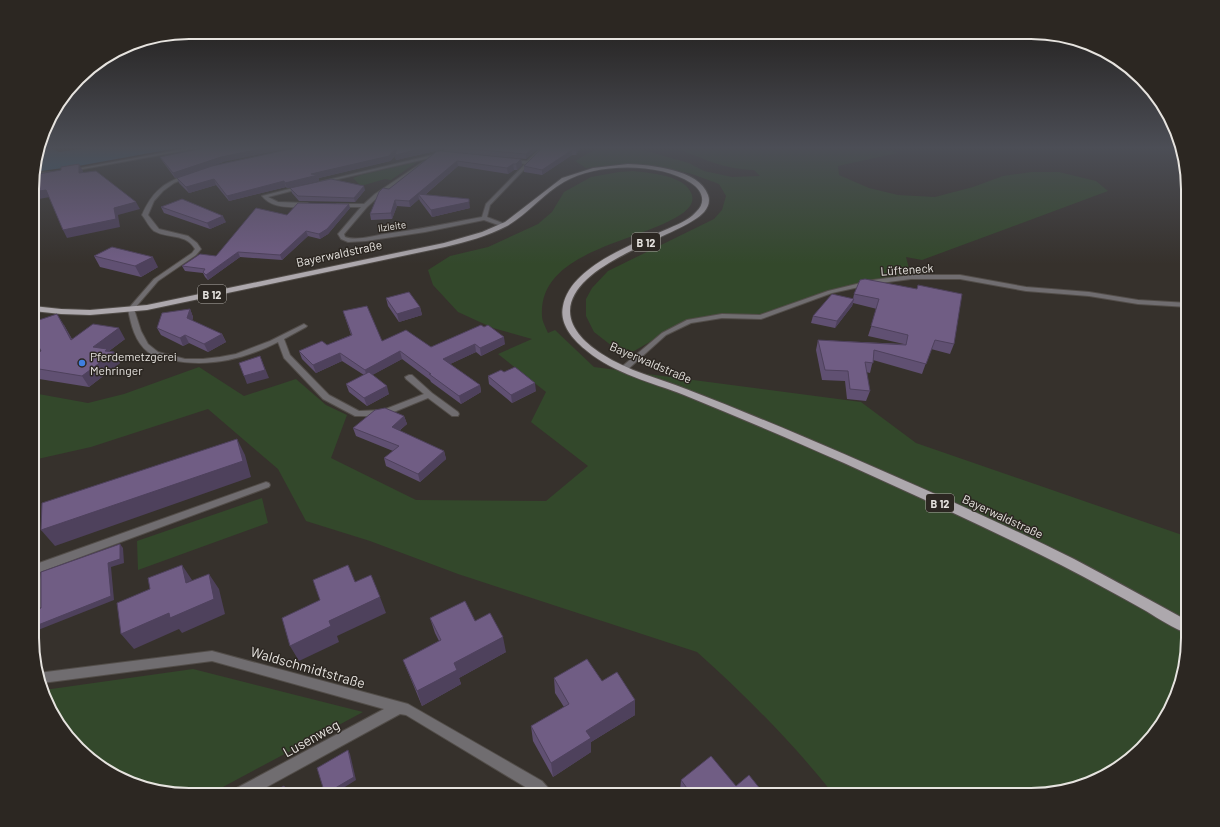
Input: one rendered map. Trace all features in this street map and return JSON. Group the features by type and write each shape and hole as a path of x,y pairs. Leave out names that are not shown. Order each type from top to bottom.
{"main road":[{"name":"Bayerwaldstraße","path":"39,309 77,312 131,309 175,302 445,245 475,236 503,225 520,214 553,187"},
{"name":"Bayerwaldstraße","path":"700,187 706,200 704,208 699,213 678,226 594,269 579,282 569,296 566,313 568,323 590,350 623,368 836,456 943,504 1068,563 1181,624"}],"street":[{"path":"165,187 159,190 150,202 146,215 155,229 194,241 198,249 194,254 156,280 131,309 133,323 139,335 151,351 177,360 211,361 247,352 280,339 304,326"},
{"path":"303,187 265,196 267,200 274,203 314,205"},
{"name":"Ilzleite","path":"389,187 365,206 341,234 342,238 348,240 425,230 484,218"},
{"path":"503,225 484,218 488,205 506,187"},
{"path":"336,205 365,206"},
{"name":"Lüfteneck","path":"623,368 664,334 689,321 722,316 761,317 830,292 873,282 911,277 960,277 1026,289 1089,294 1145,302 1181,305"},
{"path":"280,339 287,356 326,397 358,414 384,413 429,395"},
{"path":"409,377 429,395 455,414"},
{"path":"39,568 266,485"},
{"name":"Waldschmidtstraße","path":"44,677 212,656 408,710 539,788"},
{"name":"Lusenweg","path":"251,788 398,708"}],"green space":[{"path":"574,187 687,187 692,195 690,205 683,213 644,232 596,250 574,262 557,276 545,294 542,316 548,333 555,330 594,367 861,402 916,443 1181,535 1180,658 1170,696 1156,721 1144,737 1130,751 1097,773 1070,783 1051,787 828,788 768,720 697,652 458,574 370,541 306,521 278,469 208,409 91,447 39,459 39,394 88,403 124,394 199,367 244,396 296,379 326,405 347,415 331,458 416,500 546,501 588,466 531,422 546,392 498,354 532,339 493,328 458,312 433,285 428,270 450,256 488,247 538,224 552,212 564,192"},
{"path":"721,187 866,187 898,195 935,197 974,187 1103,187 1108,191 922,260 906,257 911,277 830,292 761,317 722,316 689,321 634,351 621,353 594,332 586,316 586,299 592,288 608,271 714,219 722,210 726,196"},
{"path":"262,498 268,523 138,570 137,541"},
{"path":"193,669 363,712 221,788 179,788 150,783 131,777 106,763 90,751 76,737 64,721 54,704 48,689"}],"building":[{"path":"39,187 116,187 136,202 114,208 116,219 63,230 46,190 39,191"},
{"path":"220,187 263,187 227,196"},
{"path":"296,187 364,187 354,198 298,196 290,188"},
{"path":"392,187 426,187 409,201 395,200 391,213 370,214 379,192 383,188 389,189"},
{"path":"418,194 469,199 469,202 431,210"},
{"path":"182,199 223,216 207,223 161,207"},
{"path":"298,203 349,204 327,229 319,234 306,231 280,255 238,252 206,275 203,272 205,269 182,266 200,254 216,256 256,208 287,215"},
{"path":"112,247 153,257 135,266 94,256"},
{"path":"865,279 917,289 918,285 962,294 954,344 935,340 926,364 874,350 873,363 865,362 870,391 850,389 848,371 825,370 818,340 906,345 908,335 871,326 879,299 854,294 860,280"},
{"path":"409,292 420,307 397,314 386,298"},
{"path":"832,294 854,299 837,321 813,316"},
{"path":"367,306 382,341 406,330 431,347 481,325 484,327 488,325 504,337 480,348 475,344 443,359 480,385 459,396 400,351 365,370 340,353 313,365 299,351 322,341 327,345 352,335 343,311"},
{"path":"190,309 187,318 222,334 204,344 185,335 180,338 157,328 162,313"},
{"path":"57,314 71,340 93,324 119,328 93,347 107,349 105,351 114,352 82,376 39,369 39,352 41,351 39,347 39,320"},
{"path":"260,356 265,370 244,376 239,363"},
{"path":"515,367 535,383 511,395 488,376 501,370 504,372"},
{"path":"369,372 387,386 364,398 346,384"},
{"path":"385,408 404,416 392,427 444,451 418,474 384,458 399,446 353,428 375,410"},
{"path":"237,439 243,461 41,530 42,503"},
{"path":"120,544 120,559 108,563 111,596 39,625 39,609 41,608 41,572"},
{"path":"182,565 186,583 209,574 214,599 170,618 169,613 121,634 117,603 150,589 148,578"},
{"path":"348,565 355,582 371,575 380,597 329,621 331,626 290,646 282,618 320,600 313,580"},
{"path":"465,601 475,621 490,613 503,637 454,663 457,670 417,691 403,660 441,640 430,618"},
{"path":"587,659 602,681 617,672 635,700 586,731 591,738 551,763 531,726 569,704 554,678"},
{"path":"348,750 354,777 335,788 323,788 317,768"},
{"path":"711,756 736,786 749,775 759,788 687,788 681,780"}],"place":[{"name":"Pferdemetzgerei Mehringer","path":"82,363"}]}
